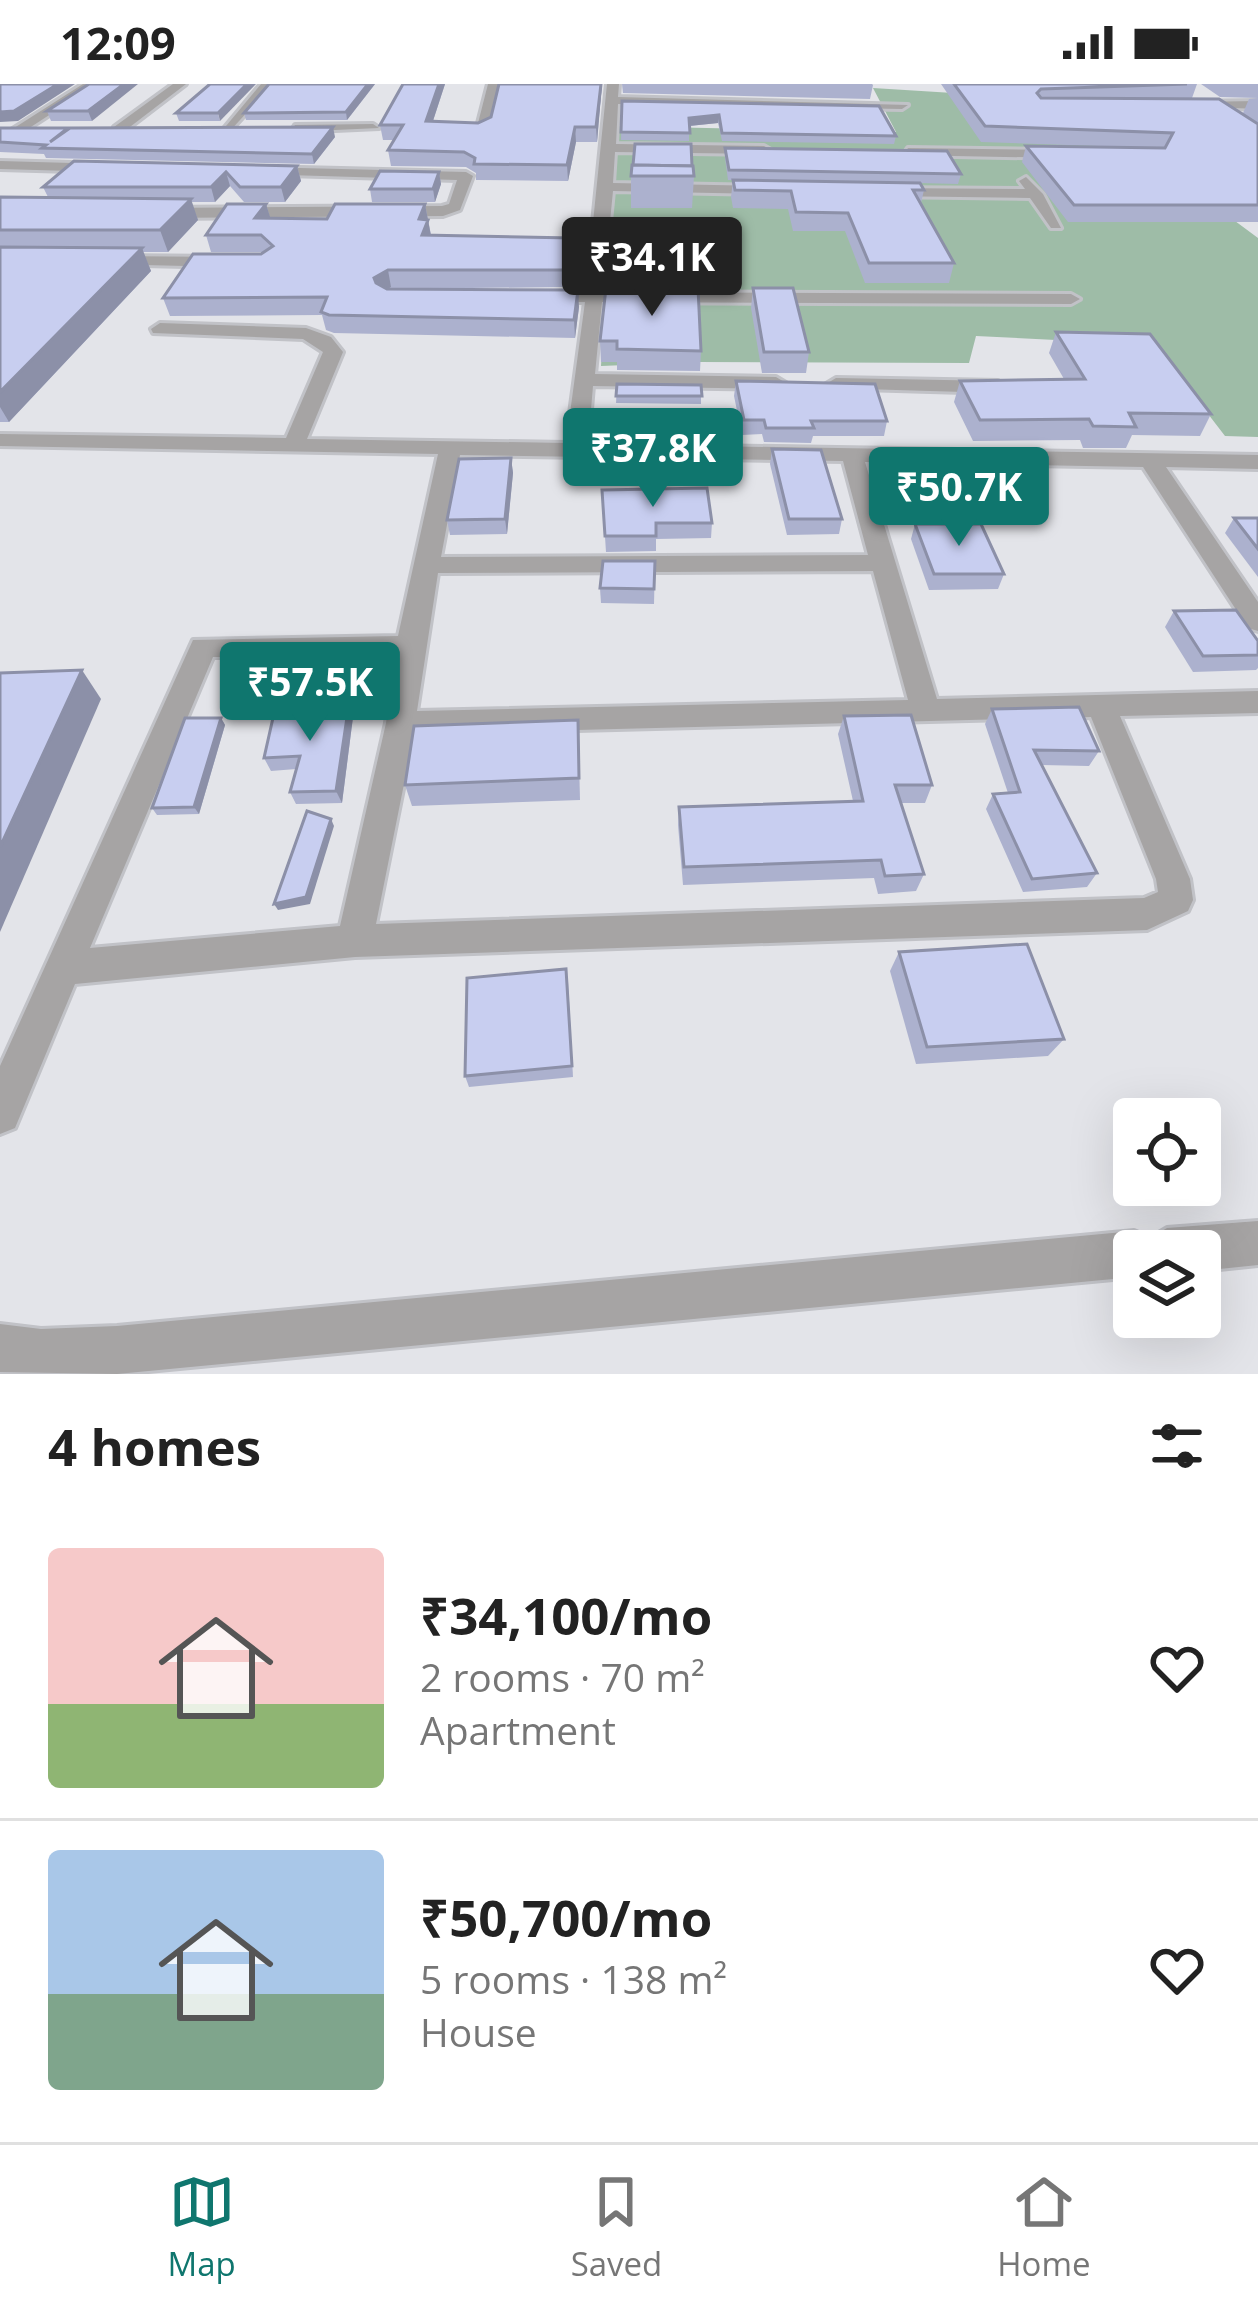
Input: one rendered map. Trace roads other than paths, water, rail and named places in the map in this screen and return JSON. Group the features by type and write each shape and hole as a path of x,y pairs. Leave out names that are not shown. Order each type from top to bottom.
{"street":[{"path":"0,143 91,84"},
{"path":"118,130 180,84"},
{"path":"225,129 267,84"},
{"path":"482,131 494,84"},
{"path":"740,84 751,103"},
{"path":"576,451 591,297 608,187 612,92 751,103 902,105"},
{"path":"1206,103 1245,126"},
{"path":"1171,106 1258,105"},
{"path":"288,129 373,128"},
{"path":"610,128 632,129"},
{"path":"203,129 246,129"},
{"path":"0,130 60,130"},
{"path":"99,130 140,130"},
{"path":"608,148 771,150"},
{"path":"887,152 1092,154"},
{"path":"1004,153 1056,225"},
{"path":"0,165 116,168"},
{"path":"139,213 443,211 455,207 466,176 233,171"},
{"path":"608,187 798,190"},
{"path":"869,191 1036,194"},
{"path":"89,261 244,262"},
{"path":"524,297 1071,299"},
{"path":"160,329 307,334 323,341 333,352 293,447"},
{"path":"584,380 794,384"},
{"path":"817,384 1027,388"},
{"path":"0,440 1258,462"},
{"path":"355,941 451,447"},
{"path":"852,454 925,709"},
{"path":"1150,460 1254,611"},
{"path":"430,565 885,563"},
{"path":"0,1113 203,646 410,646"},
{"path":"401,723 1258,702"},
{"path":"61,968 355,941 1147,914 1176,900 1173,880 1100,704"},
{"path":"1221,1246 1258,1243"},
{"path":"0,1348 41,1353 117,1350 1113,1256"}]}
